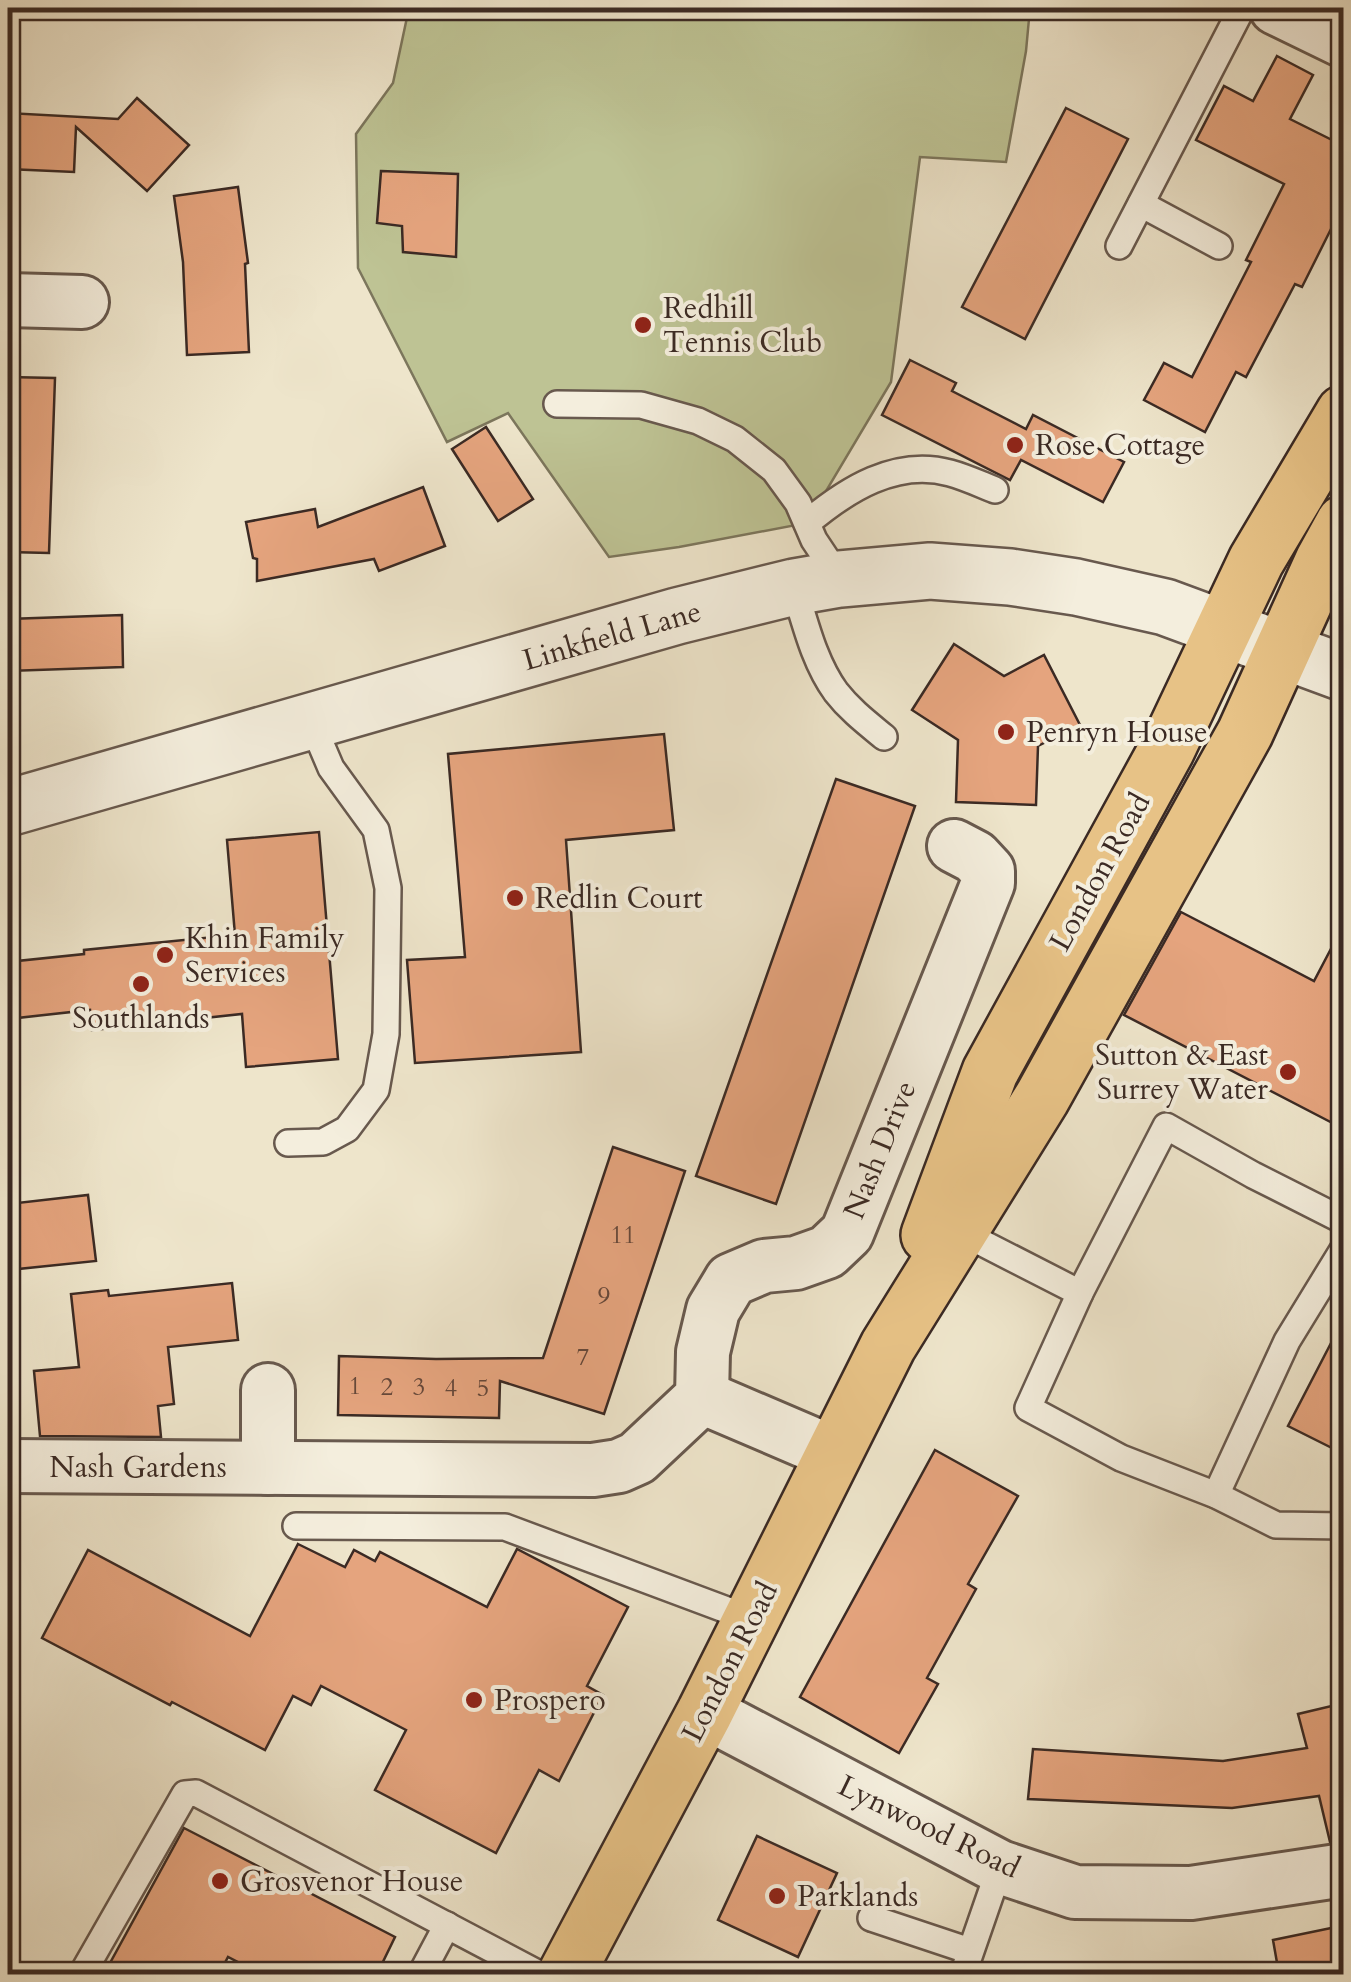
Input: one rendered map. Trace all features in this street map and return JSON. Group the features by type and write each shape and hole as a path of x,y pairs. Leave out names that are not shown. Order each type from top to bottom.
{"main road":[{"name":"London Road","path":"888,1346 990,1072 1167,749 1256,561 1344,413"},
{"name":"London Road","path":"566,1974 705,1712 888,1346 1042,1098 1245,733 1344,523"}],"street":[{"path":"1276,8 1344,41"},
{"path":"8,300 82,302"},
{"name":"Linkfield Lane","path":"8,808 677,616 817,583 930,571 1010,577 1165,607 1344,673"},
{"name":"Nash Drive","path":"702,1398 702,1352 712,1310 731,1280 764,1266 796,1263 827,1252 846,1233 988,884 988,871 954,846"},
{"name":"Nash Gardens","path":"268,1390 268,1468"},
{"path":"702,1398 833,1453"},
{"name":"Nash Gardens","path":"8,1466 594,1470 637,1458 702,1398"},
{"name":"Lynwood Road","path":"705,1712 1000,1868 1075,1892 1191,1892 1344,1870"}],"lane":[{"path":"1119,246 1242,8"},
{"path":"1140,204 1219,246"},
{"path":"557,404 641,405 698,421 735,439 774,470 798,503 814,540 822,668 836,692 884,737"},
{"path":"807,523 862,483 899,471 948,472 995,490"},
{"path":"288,1143 323,1142 348,1130 376,1090 386,1034 388,888 376,830 330,768 311,722"},
{"path":"1344,1220 1166,1126 1080,1293 1028,1408 1121,1458 1216,1495 1276,1526 1344,1526"},
{"path":"959,1231 1080,1293"},
{"path":"1216,1495 1287,1341 1344,1248"},
{"path":"296,1526 505,1527 751,1619"},
{"path":"82,1974 186,1794 196,1793 539,1974"},
{"path":"871,1918 967,1963 1000,1868"},
{"path":"421,1974 447,1925"}],"green space":[{"name":"Redhill Tennis Club","path":"409,8 1030,8 1006,162 920,157 891,382 807,523 609,557 508,413 447,442 358,268 356,134 393,83"}],"building":[{"path":"1277,56 1313,75 1290,119 1344,146 1344,203 1302,287 1295,284 1246,377 1236,372 1205,432 1144,400 1164,363 1192,377 1251,262 1246,260 1284,184 1196,140 1224,86 1253,101"},
{"path":"137,98 189,145 147,191 76,127 74,172 8,169 8,113 118,119"},
{"path":"1066,108 1128,139 1025,339 962,307"},
{"path":"381,171 458,174 456,257 403,252 402,226 377,223"},
{"path":"238,187 248,263 245,264 249,352 187,355 183,262 174,196"},
{"name":"Rose Cottage","path":"910,360 956,383 952,391 1026,429 1033,415 1124,462 1103,502 1021,460 1010,480 882,415"},
{"path":"8,377 55,378 49,553 8,552"},
{"path":"486,427 533,499 498,521 452,449"},
{"path":"423,487 445,546 379,571 374,559 257,581 257,559 253,558 246,522 315,509 318,527"},
{"path":"122,615 123,667 8,671 8,619"},
{"name":"Penryn House","path":"954,644 1004,676 1044,655 1080,725 1038,746 1036,805 956,802 958,740 912,710"},
{"name":"Redlin Court","path":"664,734 674,830 566,840 581,1052 415,1063 407,960 465,957 448,754"},
{"path":"836,779 915,806 776,1204 696,1176"},
{"path":"319,832 338,1059 246,1067 242,1014 92,1030 90,1010 8,1019 8,962 235,935 227,840"},
{"name":"Sutton & East Surrey Water","path":"1181,912 1314,981 1344,924 1344,1129 1124,1015"},
{"path":"613,1147 685,1171 604,1414 500,1381 499,1418 338,1415 339,1356 543,1358"},
{"path":"88,1195 96,1261 8,1270 8,1204"},
{"path":"232,1283 238,1340 168,1347 174,1404 158,1406 161,1437 40,1436 34,1371 79,1367 71,1294 108,1290 109,1296"},
{"path":"1344,1318 1344,1454 1288,1426"},
{"path":"935,1450 1018,1496 968,1584 976,1589 927,1678 938,1684 899,1753 800,1697"},
{"name":"Prospero","path":"298,1544 345,1567 354,1550 375,1561 380,1552 487,1607 517,1549 628,1607 587,1686 603,1695 559,1781 539,1770 496,1853 375,1790 406,1730 321,1686 311,1705 293,1696 265,1750 42,1638 88,1550 250,1636"},
{"path":"1344,1703 1344,1841 1330,1842 1319,1796 1232,1808 1028,1799 1033,1749 1223,1761 1307,1748 1298,1714"},
{"name":"Grosvenor House","path":"184,1828 395,1937 377,1974 261,1974 228,1957 219,1974 104,1974"},
{"name":"Parklands","path":"757,1836 837,1873 798,1957 718,1920"},
{"path":"1336,1927 1344,1974 1279,1974 1273,1940"}],"place":[{"name":"Redhill Tennis Club","path":"643,325"},
{"name":"Rose Cottage","path":"1015,445"},
{"name":"Penryn House","path":"1006,732"},
{"name":"Redlin Court","path":"515,898"},
{"name":"Khin Family Services","path":"165,955"},
{"name":"Southlands","path":"141,984"},
{"name":"Sutton & East Surrey Water","path":"1288,1072"},
{"name":"Prospero","path":"474,1700"},
{"name":"Grosvenor House","path":"220,1881"},
{"name":"Parklands","path":"777,1896"}]}
